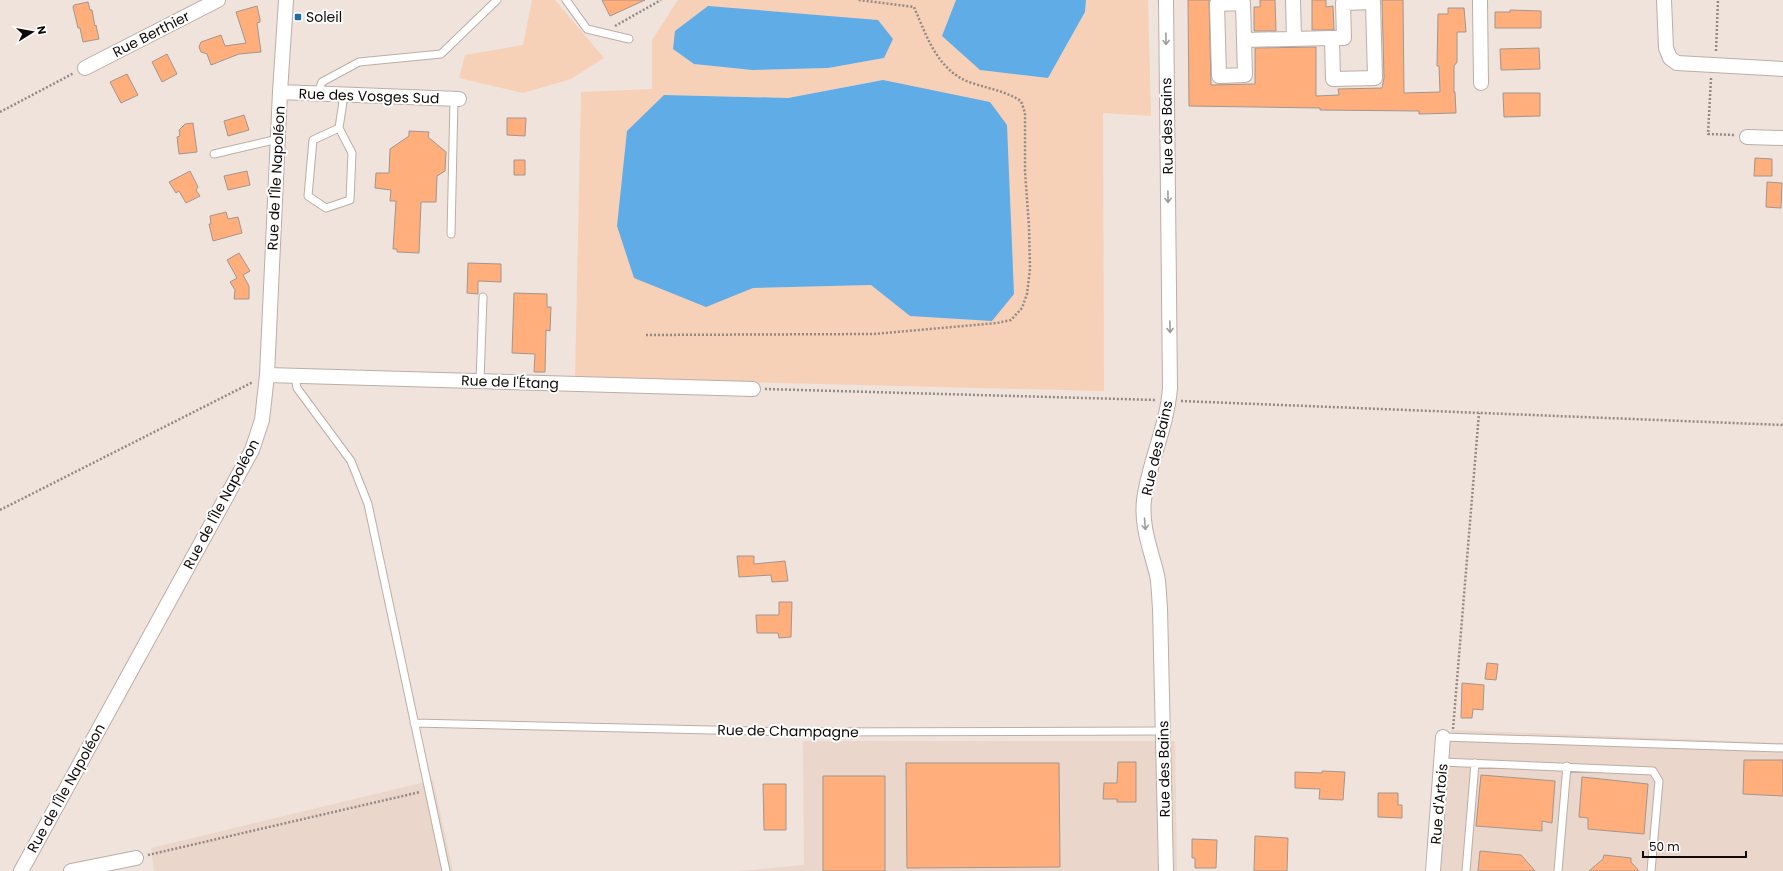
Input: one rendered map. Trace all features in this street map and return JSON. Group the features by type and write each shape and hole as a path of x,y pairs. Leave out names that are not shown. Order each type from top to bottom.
{"street":[{"name":"Rue Berthier","path":"85,68 218,0"},
{"name":"Rue de l'Île Napoléon","path":"21,871 252,450 262,420 267,375 280,92 286,0"},
{"name":"Rue des Bains","path":"1166,0 1170,388 1167,413 1148,480 1144,501 1144,523 1157,576 1160,608 1166,871"},
{"path":"1294,0 1294,39"},
{"path":"1480,0 1481,83"},
{"path":"1664,0 1666,48 1670,58 1677,63 1783,69"},
{"path":"1244,40 1332,38 1344,38 1343,3 1373,2 1375,78 1333,79 1332,38"},
{"path":"1243,3 1244,40 1245,76 1219,76 1217,4 1243,3"},
{"name":"Rue des Vosges Sud","path":"280,92 456,99"},
{"path":"1747,137 1783,138"},
{"name":"Rue de l'Étang","path":"267,375 753,389"},
{"name":"Rue d'Artois","path":"1433,871 1442,762 1448,737"},
{"path":"71,871 136,858"}],"lane":[{"path":"317,94 322,82 359,62 441,54 497,0"},
{"path":"566,0 587,29 629,39"},
{"path":"339,128 313,140 308,196 326,208 350,200 352,153 339,128 344,95"},
{"path":"451,234 456,99"},
{"path":"214,154 278,139"},
{"path":"480,381 483,297"},
{"path":"295,376 297,388 351,461 368,504 446,871"},
{"name":"Rue de Champagne","path":"414,723 795,732 1163,731"},
{"path":"1448,737 1783,748"},
{"path":"1442,762 1567,766 1654,771 1659,781 1650,871"},
{"path":"1466,871 1475,763"},
{"path":"1558,871 1567,766"}],"path":[{"path":"602,33 661,0"},
{"path":"646,335 874,334 918,331 997,323 1011,320 1022,308 1027,294 1030,269 1029,227 1024,171 1025,113 1021,101 1010,93 971,83 950,72 934,53 914,7 858,0"},
{"path":"1718,0 1708,134 1736,134 1747,137"},
{"path":"0,112 85,68"},
{"path":"0,510 267,375"},
{"path":"753,389 1169,401 1783,425"},
{"path":"1448,737 1480,413"},
{"path":"136,858 428,790"}],"shaded area":[{"path":"532,0 555,0 604,58 571,79 523,93 459,78 465,55 523,45"},
{"path":"678,0 956,0 942,36 980,70 1048,78 1085,12 1086,0 1148,0 1151,116 1103,113 1104,391 575,378 581,92 652,89 652,40","holes":["884,58 828,68 752,70 694,64","883,80 910,316 871,285 753,288 664,95 788,98"]},
{"path":"1451,730 1783,743 1783,871 1440,871"},
{"path":"803,741 1175,741 1177,871 740,871 804,865"},
{"path":"433,780 453,871 154,871 151,848"}],"water":[{"path":"956,0 1086,0 1085,12 1048,78 980,70 942,36"},
{"path":"708,6 878,20 893,39 884,58 828,68 752,70 694,64 673,49 675,31"},
{"path":"883,80 990,102 1007,125 1014,294 992,321 910,316 871,285 753,288 706,307 634,278 617,226 627,131 664,95 788,98"}],"building":[{"path":"602,0 645,0 610,16"},
{"path":"1188,0 1209,0 1211,85 1255,84 1255,48 1316,47 1316,96 1339,95 1338,89 1382,88 1384,78 1382,0 1403,0 1404,93 1440,92 1439,66 1437,66 1438,14 1448,14 1448,8 1464,8 1466,32 1457,32 1457,62 1454,66 1456,113 1419,114 1419,111 1189,106"},
{"path":"1260,0 1275,0 1276,31 1254,31 1254,7 1260,7"},
{"path":"1312,0 1326,0 1326,7 1333,6 1334,30 1312,30"},
{"path":"88,2 90,10 92,10 99,39 83,42 73,7 74,5"},
{"path":"257,6 260,19 260,22 257,23 261,52 239,54 211,65 207,54 201,52 199,47 201,42 221,35 225,46 246,43 236,12"},
{"path":"1510,10 1541,11 1541,28 1495,28 1495,12 1510,12"},
{"path":"1539,48 1540,69 1501,70 1500,49"},
{"path":"167,54 177,74 162,82 152,62"},
{"path":"127,74 138,95 121,103 110,82"},
{"path":"1503,93 1540,93 1540,116 1504,117"},
{"path":"244,115 249,130 228,136 224,121"},
{"path":"507,118 526,118 525,136 507,135"},
{"path":"193,123 197,152 179,154 177,137 180,136 179,130 185,124"},
{"path":"409,131 429,132 428,137 446,152 445,171 437,176 436,202 421,202 419,253 397,252 397,249 393,249 396,201 390,201 391,190 375,188 376,173 389,173 390,149 409,136"},
{"path":"1755,158 1772,159 1772,176 1754,176"},
{"path":"514,160 525,160 525,175 514,175"},
{"path":"190,171 198,187 196,190 200,196 186,203 179,191 176,193 169,182"},
{"path":"247,171 250,185 228,190 224,176"},
{"path":"1767,182 1782,183 1781,208 1766,207"},
{"path":"226,212 228,219 238,217 242,233 213,241 209,224 211,224 210,216"},
{"path":"239,253 250,271 243,275 249,286 249,299 234,299 235,290 230,282 237,278 227,260"},
{"path":"468,263 501,264 501,282 478,281 478,294 467,293"},
{"path":"514,293 547,294 547,307 551,307 550,331 546,330 545,372 534,372 535,354 512,353"},
{"path":"737,556 754,556 754,564 785,561 788,581 772,582 771,575 739,577"},
{"path":"779,602 792,602 791,637 779,638 778,633 757,633 756,615 779,615"},
{"path":"1487,663 1498,664 1496,680 1485,679"},
{"path":"1462,683 1484,685 1483,710 1473,709 1472,718 1461,718"},
{"path":"1744,760 1783,760 1783,796 1743,794"},
{"path":"1118,762 1136,762 1136,802 1117,802 1117,799 1103,799 1104,783 1117,783"},
{"path":"906,763 1059,763 1060,867 907,868"},
{"path":"1322,771 1345,772 1343,800 1319,799 1320,789 1295,788 1295,772 1322,773"},
{"path":"1481,775 1555,781 1552,823 1542,821 1542,831 1476,826"},
{"path":"823,776 885,776 885,871 823,871"},
{"path":"1582,777 1648,784 1644,834 1588,829 1588,818 1579,817"},
{"path":"763,784 786,784 786,830 764,830"},
{"path":"1378,793 1398,793 1398,805 1402,805 1402,818 1378,817"},
{"path":"1255,836 1288,838 1287,871 1254,871"},
{"path":"1192,839 1217,840 1216,868 1195,868 1195,858 1192,858"},
{"path":"1480,851 1521,855 1535,871 1478,871"},
{"path":"1604,855 1631,858 1631,862 1639,871 1589,871 1603,859"}],"place":[{"name":"Soleil","path":"298,17"}]}
